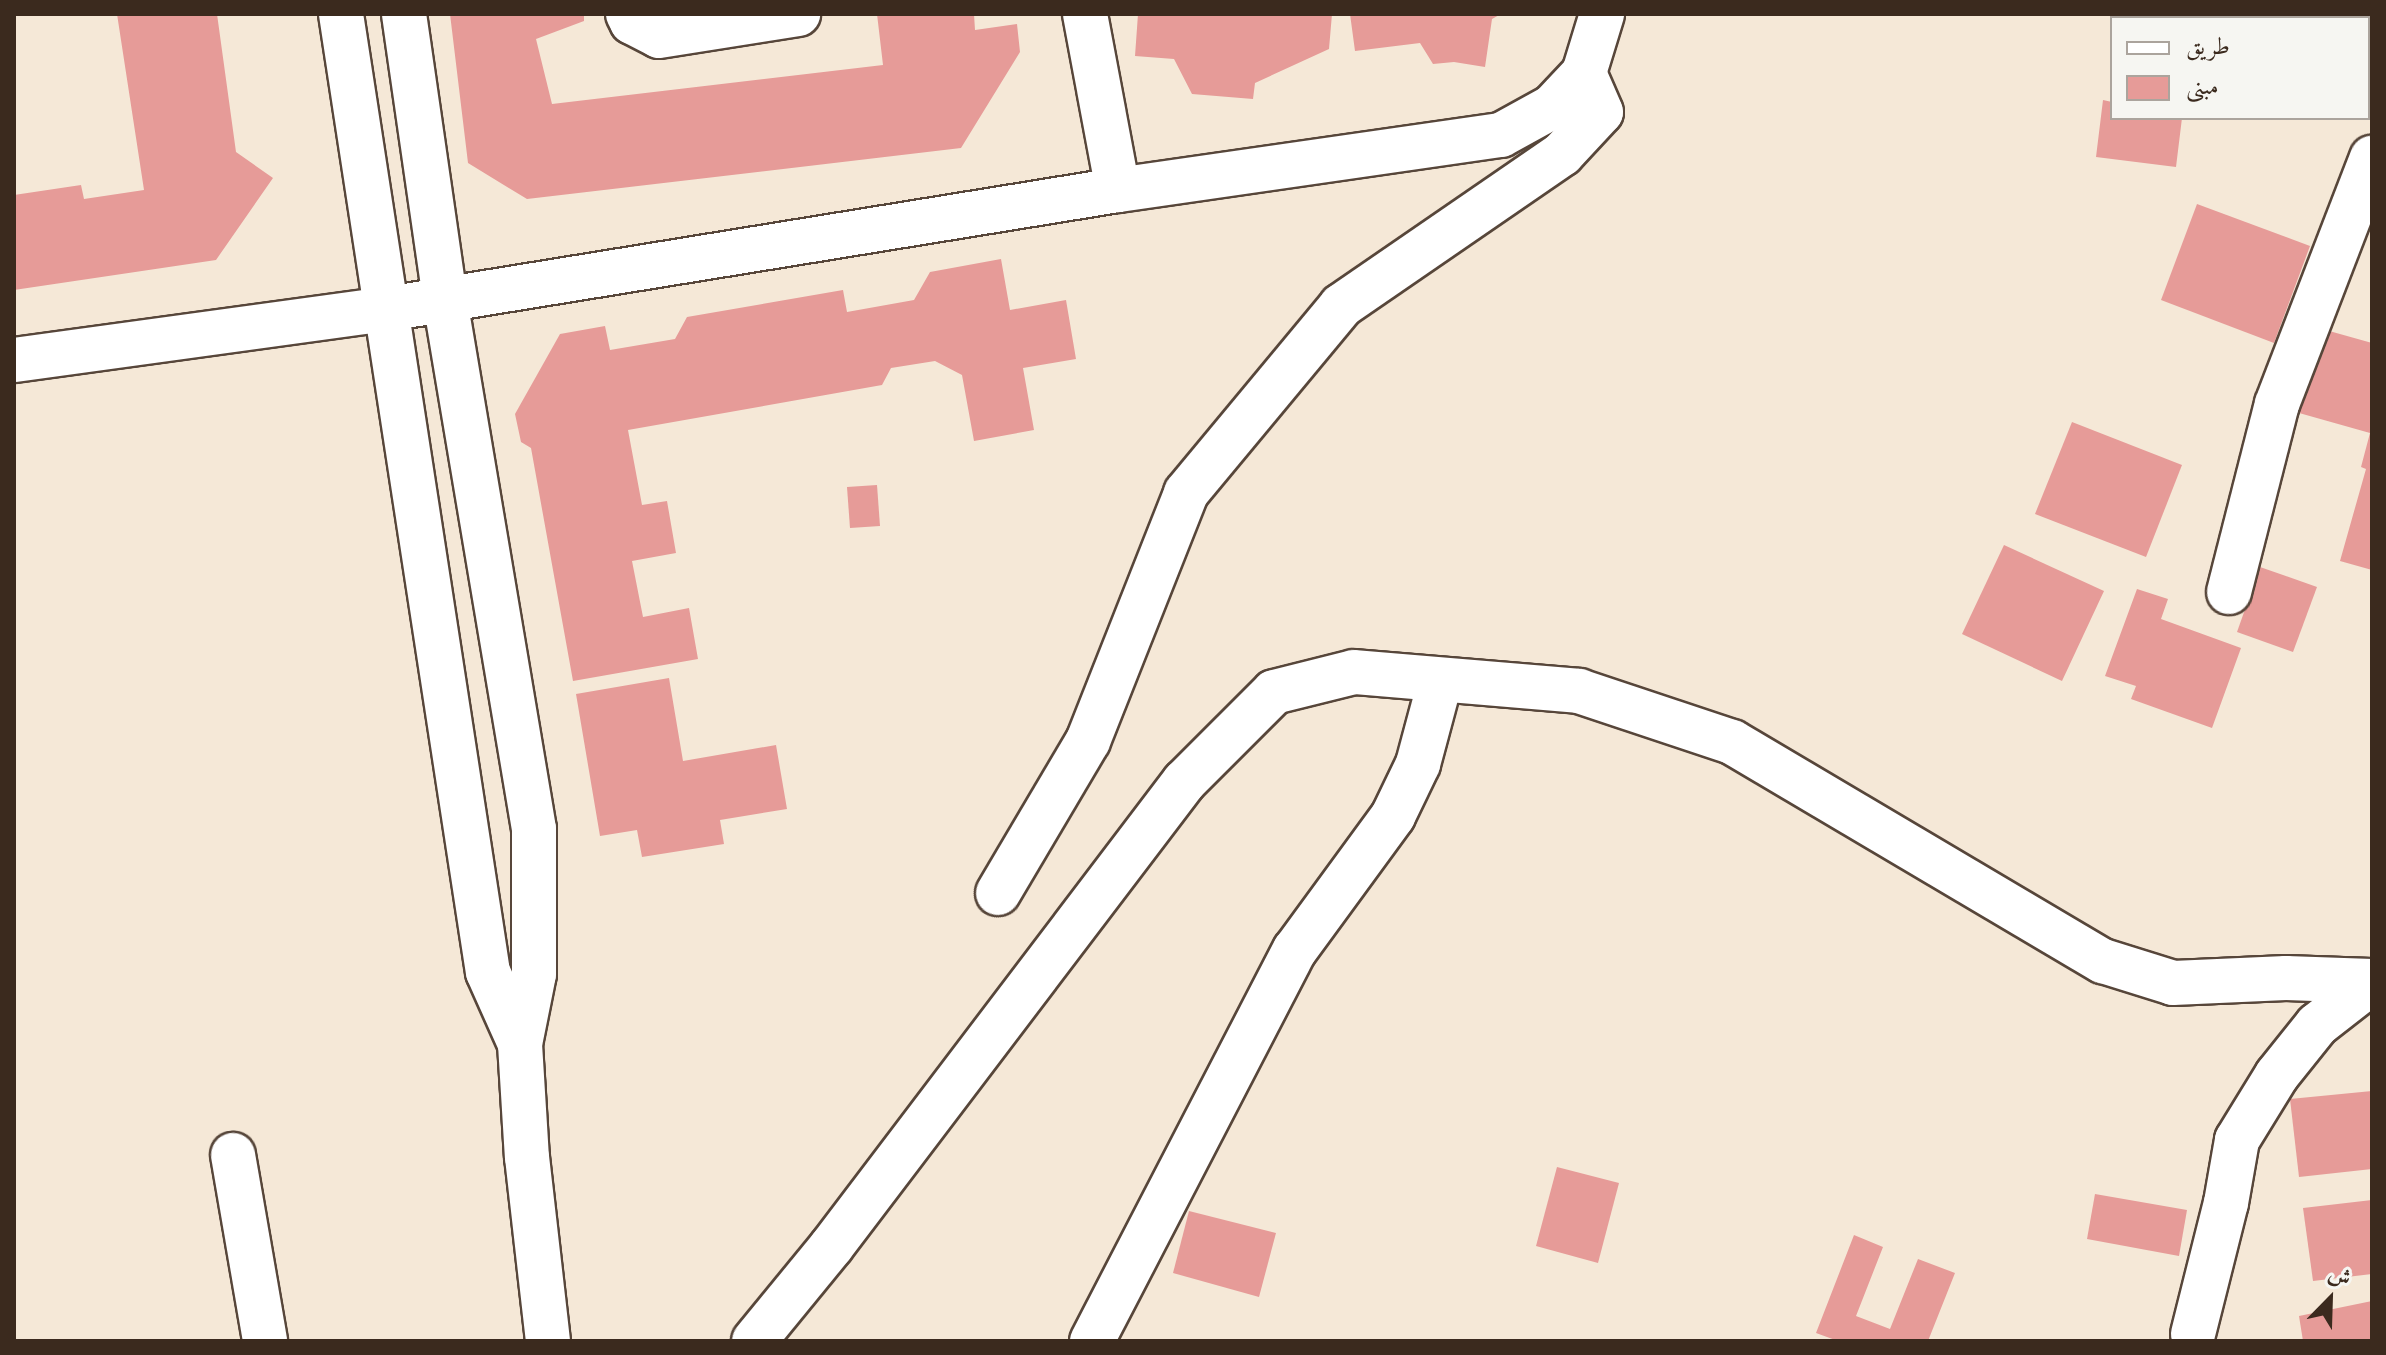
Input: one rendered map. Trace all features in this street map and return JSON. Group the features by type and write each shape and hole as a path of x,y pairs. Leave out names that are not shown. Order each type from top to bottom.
{"street":[{"path":"341,14 488,972 520,1044"},
{"path":"404,14 445,300 534,829 534,974 520,1044 527,1157 548,1341"},
{"path":"628,14 632,22 659,36 798,14"},
{"path":"1085,14 1118,190"},
{"path":"14,360 387,309 1118,190 1501,135 1552,107 1584,73 1602,14"},
{"path":"998,893 1088,741 1186,493 1341,306 1562,154 1601,112 1584,73"},
{"path":"2229,592 2277,404 2372,158"},
{"path":"754,1341 831,1247 1184,782 1274,692 1354,672 1440,682 1579,691 1732,742 2103,961 2173,983 2286,978 2372,982"},
{"path":"1092,1341 1295,950 1393,816 1418,764 1440,682"},
{"path":"2193,1334 2226,1203 2237,1140 2277,1075 2317,1025 2372,982"},
{"path":"233,1155 265,1341"}],"building":[{"path":"117,14 217,14 236,152 273,178 216,260 14,290 14,195 81,185 84,199 144,190"},
{"path":"450,14 584,14 584,21 536,39 552,104 883,65 877,14 974,14 975,30 1017,24 1020,52 961,148 527,199 468,163"},
{"path":"1138,14 1332,14 1329,49 1255,83 1253,99 1192,94 1174,59 1135,56"},
{"path":"1350,14 1501,14 1492,19 1485,67 1454,62 1433,64 1420,43 1355,51"},
{"path":"2103,100 2110,102 2110,120 2182,120 2176,167 2096,157"},
{"path":"2197,204 2310,246 2274,343 2161,300"},
{"path":"1001,259 1010,310 1066,300 1076,359 1023,368 1034,430 974,441 962,375 935,361 891,368 882,385 628,430 642,505 667,501 676,553 632,561 643,617 689,608 698,659 573,681 531,448 521,442 515,414 560,334 605,326 610,350 675,339 687,317 843,290 847,312 914,300 930,272"},
{"path":"2315,327 2372,343 2372,570 2340,561 2366,469 2361,467 2370,433 2292,411"},
{"path":"2072,422 2182,465 2146,557 2035,514"},
{"path":"877,485 880,526 850,528 847,487"},
{"path":"2004,545 2104,591 2062,681 1962,634"},
{"path":"2260,567 2317,587 2293,652 2237,632"},
{"path":"2137,589 2168,599 2161,619 2241,648 2212,728 2131,699 2136,686 2105,676"},
{"path":"669,678 683,761 776,745 787,809 720,820 724,844 642,857 637,830 600,836 576,694"},
{"path":"2372,1091 2372,1169 2299,1177 2290,1099"},
{"path":"1557,1167 1619,1183 1598,1263 1536,1246"},
{"path":"2095,1194 2187,1210 2179,1256 2087,1239"},
{"path":"2372,1200 2372,1274 2313,1281 2303,1208"},
{"path":"1189,1211 1276,1233 1259,1297 1173,1273"},
{"path":"1854,1235 1883,1247 1856,1316 1890,1329 1918,1259 1955,1273 1928,1341 1838,1341 1816,1333"},
{"path":"2372,1301 2372,1341 2303,1341 2299,1316"}]}
